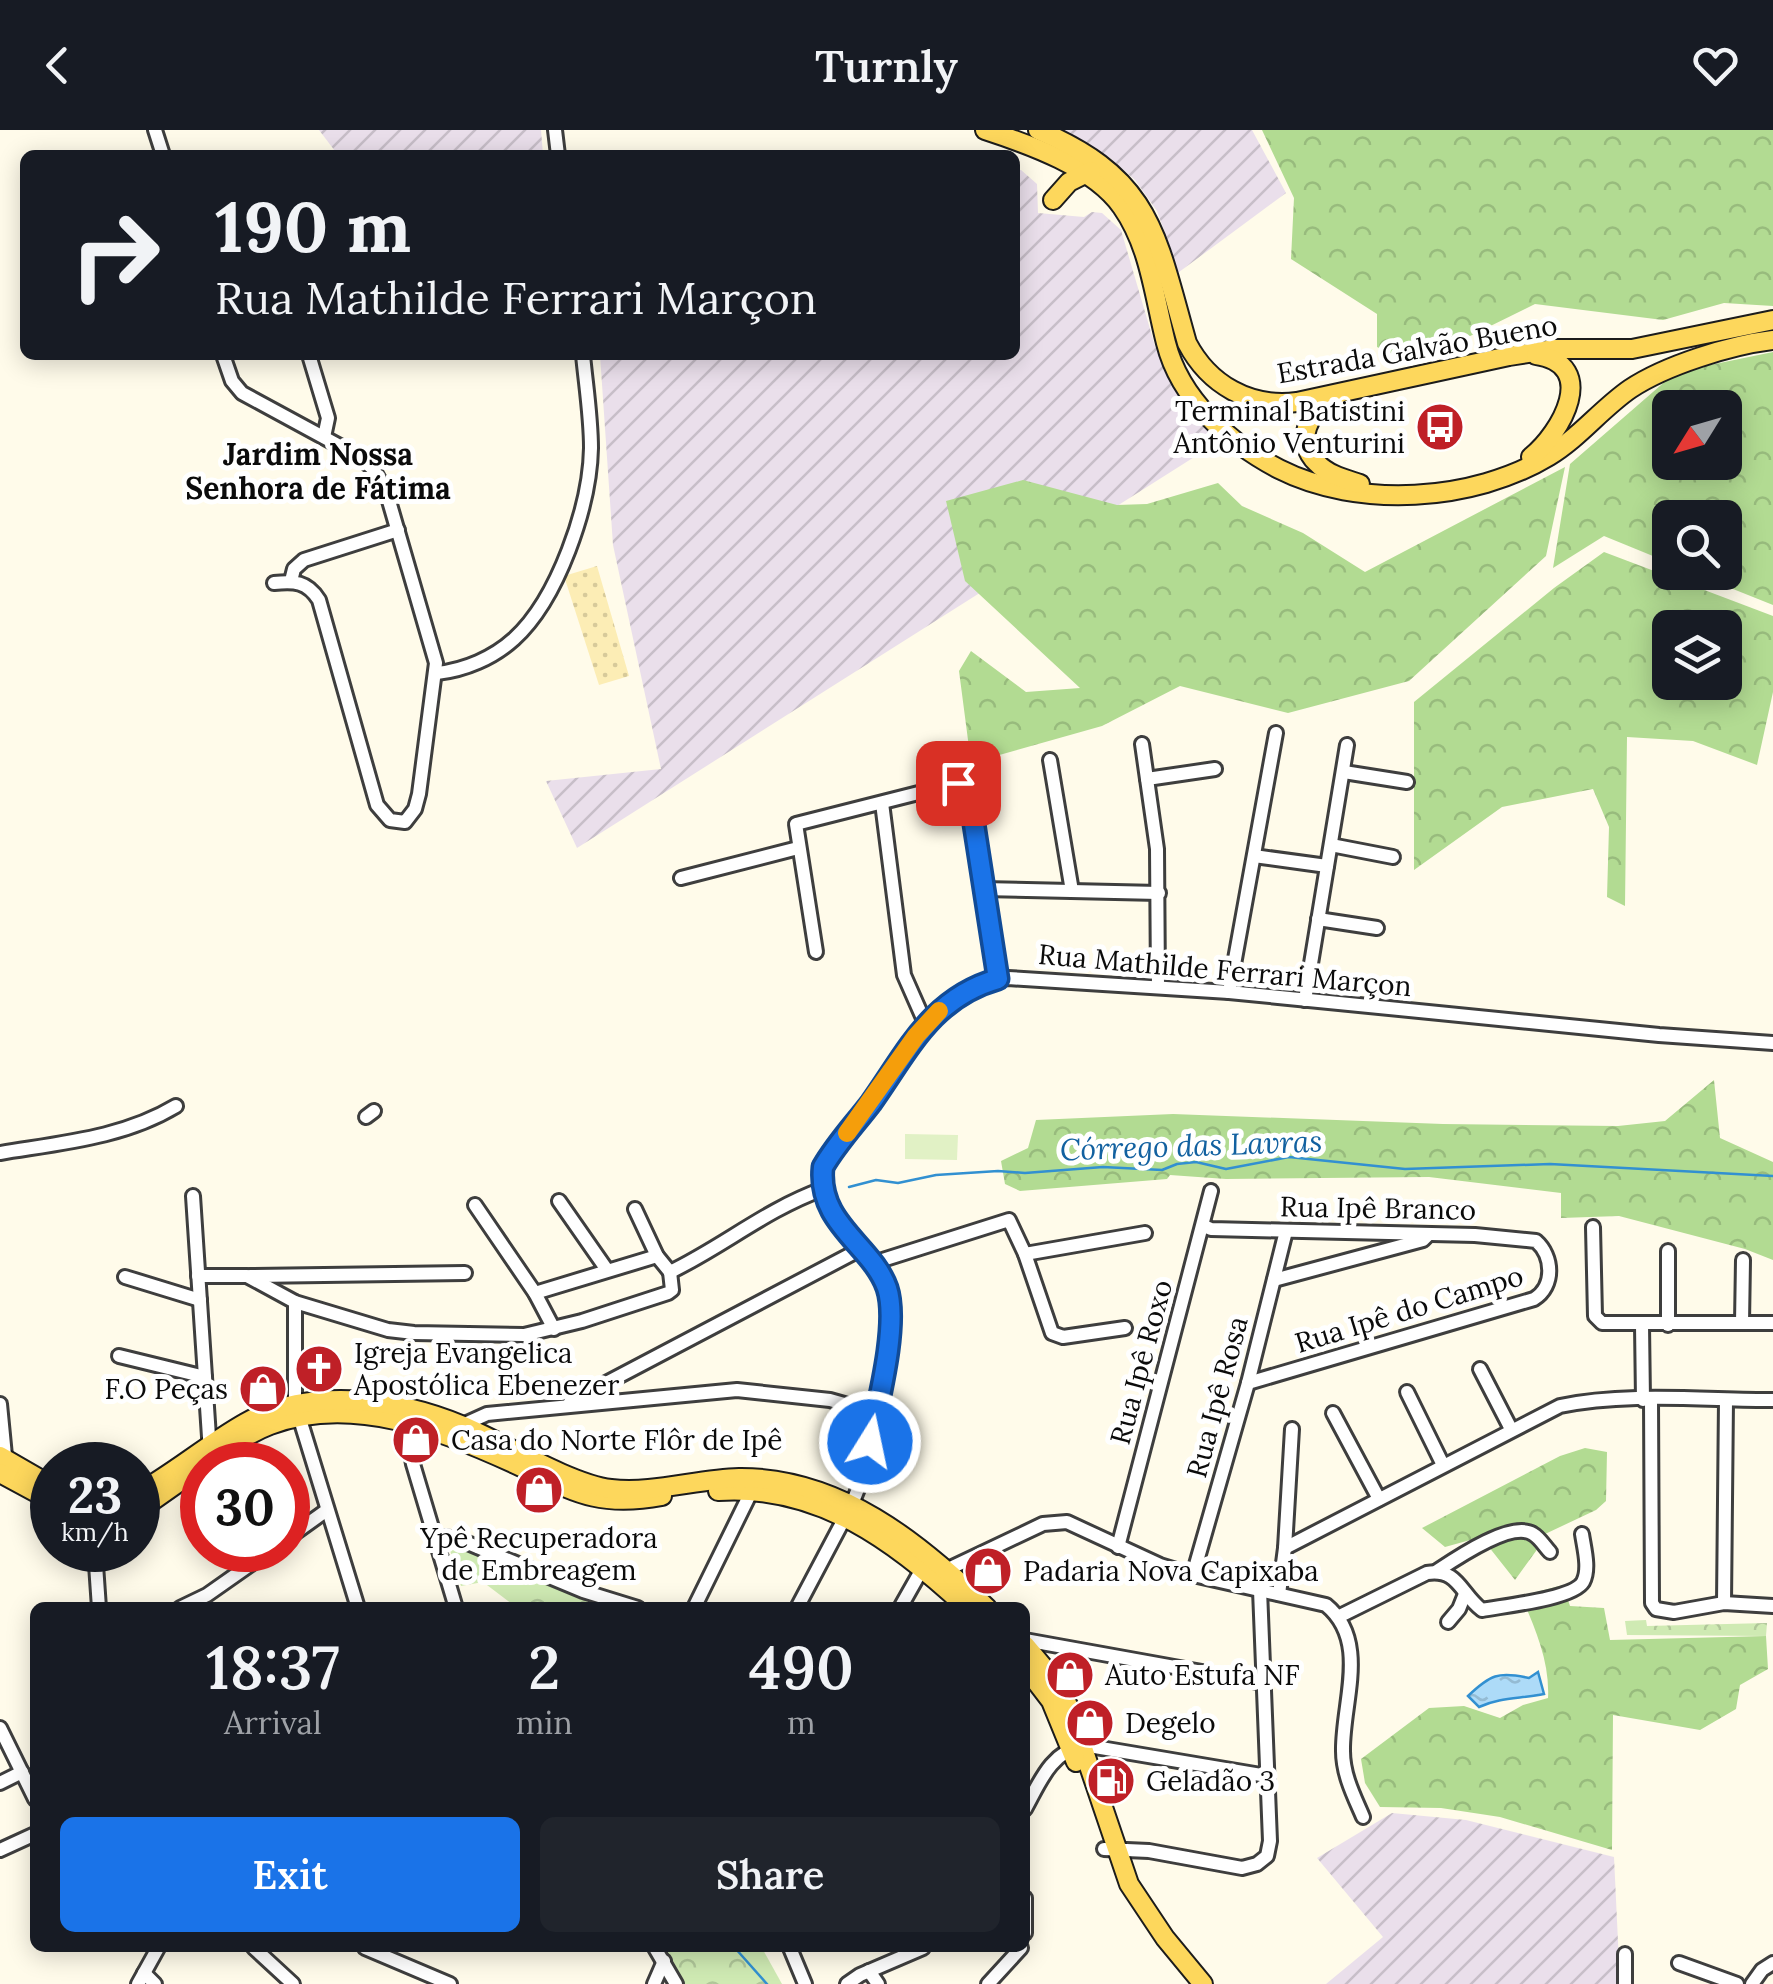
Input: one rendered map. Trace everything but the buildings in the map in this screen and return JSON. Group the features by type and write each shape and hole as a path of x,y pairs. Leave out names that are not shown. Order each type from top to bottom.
{"main road":[{"path":"985,130 1028,144 1081,173 1121,205 1139,236 1170,356 1184,385 1210,418 1236,441 1282,470 1349,492 1452,492 1512,473 1565,446 1632,387 1697,360 1773,340"},
{"name":"Estrada Galvão Bueno","path":"1038,130 1097,159 1121,181 1151,225 1195,358 1212,378 1238,394 1266,403 1280,404 1416,378 1509,356 1554,349 1632,349 1773,320"},
{"path":"1053,200 1081,173 1096,172 1131,208 1165,268"},
{"path":"1509,356 1549,358 1563,370 1570,391 1568,408 1548,444 1512,473"},
{"path":"1394,495 1334,475 1312,458 1305,428 1329,402 1416,378"},
{"path":"238,1442 297,1410 405,1414 454,1430 590,1497 755,1485 848,1510 979,1602"},
{"path":"3,1466 30,1477"},
{"path":"3,1466 30,1485"},
{"path":"160,1494 180,1479"},
{"path":"934,1567 962,1602"},
{"path":"1030,1649 1069,1706 1118,1888 1203,1984"},
{"path":"1030,1673 1077,1746"},
{"path":"1153,1931 1189,1984"}],"street":[{"path":"225,360 242,394 360,457 374,468 387,494 434,650 437,672 418,802 408,819 394,822 382,813 376,800 319,600 309,587 290,581 274,583"},
{"path":"311,360 328,418 324,437"},
{"path":"437,672 480,661 512,641 537,609 572,541 583,509 591,450 583,360"},
{"path":"290,581 294,568 304,560 398,530"},
{"path":"1229,992 1276,732"},
{"path":"1142,744 1157,848 1158,986"},
{"path":"1305,1000 1347,745"},
{"path":"1050,760 1072,891"},
{"path":"1147,779 1215,769"},
{"path":"1344,772 1407,782"},
{"path":"816,952 795,830 799,822 958,783 966,787 998,979"},
{"path":"882,803 904,975 926,1025"},
{"path":"1330,845 1393,856"},
{"path":"681,878 798,848"},
{"path":"1254,856 1327,866"},
{"path":"982,888 1159,894"},
{"path":"1318,919 1378,928"},
{"name":"Rua Mathilde Ferrari Marçon","path":"823,1189 823,1167 828,1157 926,1025 956,996 972,986 998,979 1158,986 1659,1035 1773,1042"},
{"path":"0,1153 107,1135 153,1120 176,1106"},
{"path":"670,1272 756,1219 823,1189 840,1224 872,1262 887,1288 891,1307 865,1471 800,1602"},
{"name":"Rua Ipê Roxo","path":"1118,1547 1212,1190"},
{"path":"193,1196 207,1442"},
{"path":"560,1201 607,1270"},
{"path":"476,1205 554,1329"},
{"path":"247,1276 295,1302 396,1332 511,1336 554,1329 672,1290 670,1272 657,1256 635,1209"},
{"path":"872,1262 1005,1220 1013,1224 1047,1325 1054,1335 1125,1328"},
{"name":"Rua Ipê Branco","path":"1204,1226 1527,1239 1536,1241 1546,1252"},
{"path":"1593,1227 1595,1316 1607,1324 1773,1322"},
{"name":"Rua Ipê Rosa","path":"1193,1576 1286,1231"},
{"path":"1025,1254 1145,1233"},
{"path":"1274,1280 1422,1240 1430,1233"},
{"path":"564,1405 859,1250"},
{"path":"1668,1251 1668,1324"},
{"name":"Rua Ipê do Campo","path":"1248,1383 1534,1299 1545,1290 1549,1280 1546,1252"},
{"path":"534,1293 657,1256"},
{"path":"1742,1323 1743,1260"},
{"path":"198,1276 465,1273"},
{"path":"125,1277 200,1300"},
{"path":"295,1302 297,1410 355,1602"},
{"path":"1642,1325 1651,1596 1656,1609 1674,1612 1724,1604 1773,1606"},
{"path":"119,1356 205,1377"},
{"path":"1480,1369 1511,1429"},
{"path":"609,1382 615,1401"},
{"path":"454,1430 487,1414 736,1390 830,1400 876,1413"},
{"path":"1406,1392 1443,1465"},
{"path":"1285,1548 1560,1406 1646,1400 1773,1400"},
{"path":"1724,1604 1726,1400"},
{"path":"0,1404 3,1466"},
{"path":"405,1414 454,1602"},
{"path":"1333,1414 1378,1499"},
{"path":"1279,1594 1292,1429"},
{"path":"697,1602 755,1485"},
{"path":"310,1522 327,1510"},
{"path":"905,1602 934,1567 1043,1524 1067,1522 1193,1576 1326,1605 1340,1616 1347,1632 1351,1661 1343,1754 1346,1775 1364,1817"},
{"path":"1340,1616 1436,1571 1474,1546 1520,1530 1532,1532 1550,1552"},
{"path":"1436,1571 1448,1573 1482,1610 1552,1597 1578,1588 1584,1580 1582,1534"},
{"path":"434,1536 458,1539 619,1602"},
{"path":"96,1572 99,1602"},
{"path":"192,1602 239,1572"},
{"path":"1110,1848 1242,1868 1267,1856 1270,1841 1260,1590"},
{"path":"1448,1622 1465,1594"},
{"path":"1030,1643 1264,1683"},
{"path":"0,1728 30,1789"},
{"path":"1030,1801 1054,1760 1077,1746 1267,1776"},
{"path":"0,1782 22,1772"},
{"path":"0,1850 30,1836"},
{"path":"155,1984 141,1979 156,1952"},
{"path":"258,1952 293,1984"},
{"path":"374,1952 450,1984"},
{"path":"657,1952 676,1984"},
{"path":"792,1952 805,1984"},
{"path":"847,1984 913,1952"},
{"path":"988,1984 1016,1952"},
{"path":"1625,1954 1625,1984"},
{"path":"654,1984 664,1961"},
{"path":"1679,1963 1737,1984"},
{"path":"1752,1984 1773,1963"},
{"path":"869,1971 878,1984"}],"shaded area":[{"path":"319,130 541,130 543,150 334,150"},
{"path":"1052,130 1252,130 1286,193 1175,275 1157,211 1135,180 1109,157"},
{"path":"1020,170 1037,184 1038,213 1084,217 1092,212 1102,213 1121,230 1155,346 1180,401 1218,442 577,848 546,781 661,769 613,545 600,360 1020,360"},
{"path":"1392,1813 1466,1820 1614,1857 1620,1984 1326,1984 1383,1937 1317,1858"}],"green space":[{"path":"1262,130 1773,130 1773,306 1724,303 1663,320 1535,304 1464,339 1397,356 1377,347 1377,314 1291,259 1294,198"},
{"path":"1773,352 1773,605 1736,590 1742,590 1742,500 1652,500 1652,556 1604,536 1553,568 1570,464 1652,393 1652,480 1742,480 1742,390 1655,390 1676,372"},
{"path":"1565,467 1546,556 1409,681 1288,713 1180,686 1102,726 971,763 959,671 971,651 1026,692 1080,688 965,581 946,501 1023,480 1117,505 1147,504 1218,483 1242,506 1303,533 1365,572"},
{"path":"1604,552 1652,570 1652,590 1704,590 1773,616 1773,692 1757,765 1693,741 1627,737 1625,906 1607,897 1609,827 1593,789 1502,807 1414,870 1414,702"},
{"path":"1714,1080 1720,1138 1773,1162 1773,1260 1619,1216 1561,1218 1561,1193 1429,1177 1226,1179 1170,1175 1167,1179 1020,1191 1005,1184 1001,1161 1028,1148 1036,1120 1173,1114 1618,1126 1665,1121"},
{"path":"905,1134 958,1135 957,1160 905,1159"},
{"path":"1585,1448 1607,1452 1606,1501 1596,1510 1543,1535 1515,1580 1481,1537 1445,1547 1422,1528 1560,1456"},
{"path":"457,1545 532,1574 589,1602 509,1602 483,1582 461,1586 449,1547"},
{"path":"1563,1585 1570,1606 1604,1608 1610,1640 1766,1636 1768,1669 1740,1685 1736,1709 1700,1730 1613,1715 1612,1850 1500,1817 1441,1808 1380,1807 1365,1783 1361,1759 1429,1708 1464,1706 1500,1718 1523,1705 1548,1698 1544,1658 1521,1596"},
{"path":"1646,1620 1647,1626 1767,1623 1766,1636 1627,1635 1625,1621"},
{"path":"664,1952 764,1952 782,1984 684,1984"}],"sand":[{"path":"597,566 629,676 599,685 564,576"}],"water":[{"path":"1538,1672 1544,1694 1479,1707 1468,1696 1495,1676 1529,1678"}],"waterway":[{"name":"Córrego das Lavras","path":"849,1187 876,1180 898,1183 936,1175 998,1171 1025,1173 1103,1167 1162,1170 1196,1162 1226,1169 1289,1157 1405,1169 1550,1164 1773,1176"},
{"path":"739,1952 767,1984"}],"slow traffic":[{"path":"847,1133 916,1036 939,1011"}],"place":[{"name":"Terminal Batistini Antônio Venturini","path":"1440,427"},
{"name":"Igreja Evangelica Apostólica Ebenezer","path":"319,1369"},
{"name":"F.O Peças","path":"263,1389"},
{"name":"Casa do Norte Flôr de Ipê","path":"416,1440"},
{"name":"Ypê Recuperadora de Embreagem","path":"539,1490"},
{"name":"Padaria Nova Capixaba","path":"988,1571"},
{"name":"Auto Estufa NF","path":"1070,1675"},
{"name":"Degelo","path":"1090,1723"},
{"name":"Geladão 3","path":"1111,1781"}],"district":[{"name":"Jardim Nossa Senhora de Fátima","path":"318,472"}],"route":[{"path":"870,1442 891,1307 881,1275 840,1224 823,1189 823,1167 916,1036 938,1012 972,986 998,979 969,792 958,783"}]}
